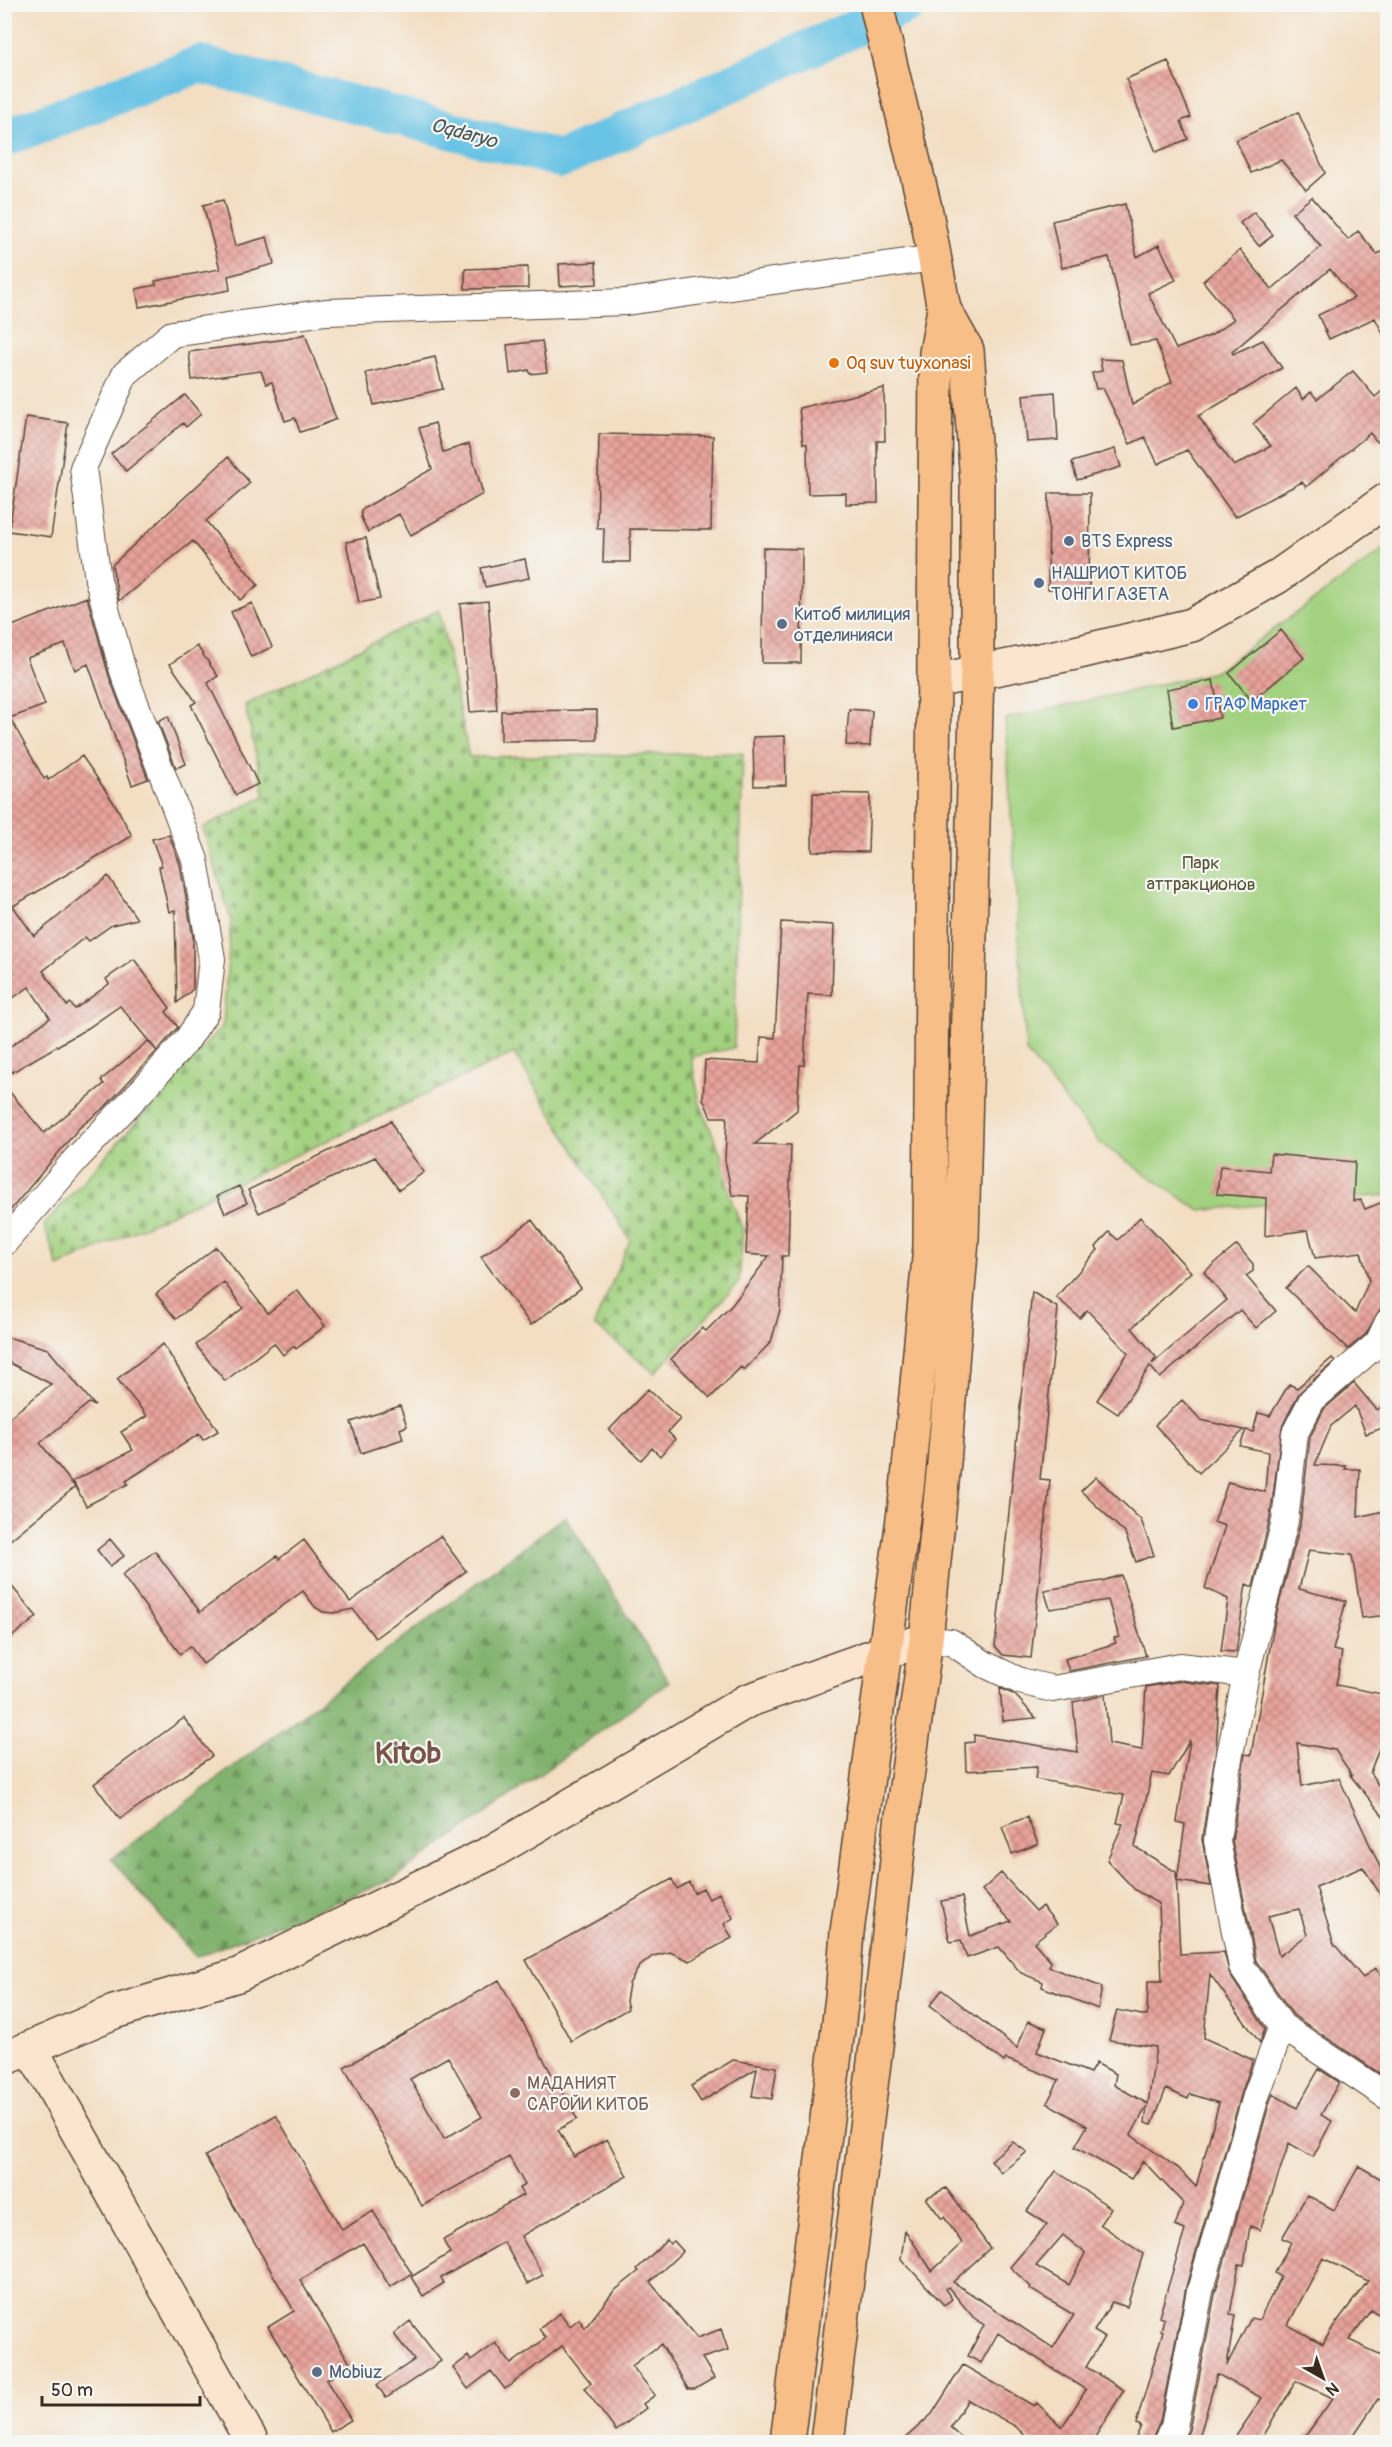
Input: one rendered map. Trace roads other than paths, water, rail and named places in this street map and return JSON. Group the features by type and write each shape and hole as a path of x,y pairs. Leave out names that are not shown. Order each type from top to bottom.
{"main road":[{"path":"827,2442 902,1815 926,1640 944,1463 962,1240 976,672 977,482 967,350 944,309 926,212 876,4"},
{"path":"788,2442 842,1997 847,1932 907,1489 930,1247 936,353 944,309"},
{"path":"934,681 1075,653 1192,625 1276,577 1388,499"},
{"path":"4,2077 18,2054 114,2012 238,1976 490,1853 747,1701 884,1652 926,1640"},
{"path":"18,2054 252,2442"}],"street":[{"path":"4,1243 76,1160 167,1063 187,1040 206,1011 212,958 195,860 123,671 98,580 83,468 125,374 172,334 326,312 626,302 934,258"},
{"path":"1384,1340 1312,1400 1295,1433 1285,1521 1246,1674 1227,1769 1217,1841 1242,1967 1282,2026 1388,2097"},
{"path":"926,1640 951,1642 994,1669 1020,1680 1053,1689 1180,1666 1246,1674"},
{"path":"1166,2442 1174,2427 1200,2291 1256,2096 1282,2026"}],"waterway":[{"name":"Oqdaryo","path":"4,138 200,64 561,159 909,4"}],"place":[{"name":"Oq suv tuyxonasi","path":"834,363"},
{"name":"BTS Express","path":"1069,541"},
{"name":"НАШРИОТ КИТОБ ТОНГИ ГАЗЕТА","path":"1039,583"},
{"name":"Китоб милиция отделинияси","path":"782,624"},
{"name":"ГРАФ Маркет","path":"1193,704"},
{"name":"МАДАНИЯТ САРОЙИ КИТОБ","path":"515,2093"},
{"name":"Mobiuz","path":"317,2372"}],"district":[{"name":"Kitob","path":"408,1753"}],"park label":[{"name":"Парк аттракционов","path":"1201,873"}]}
